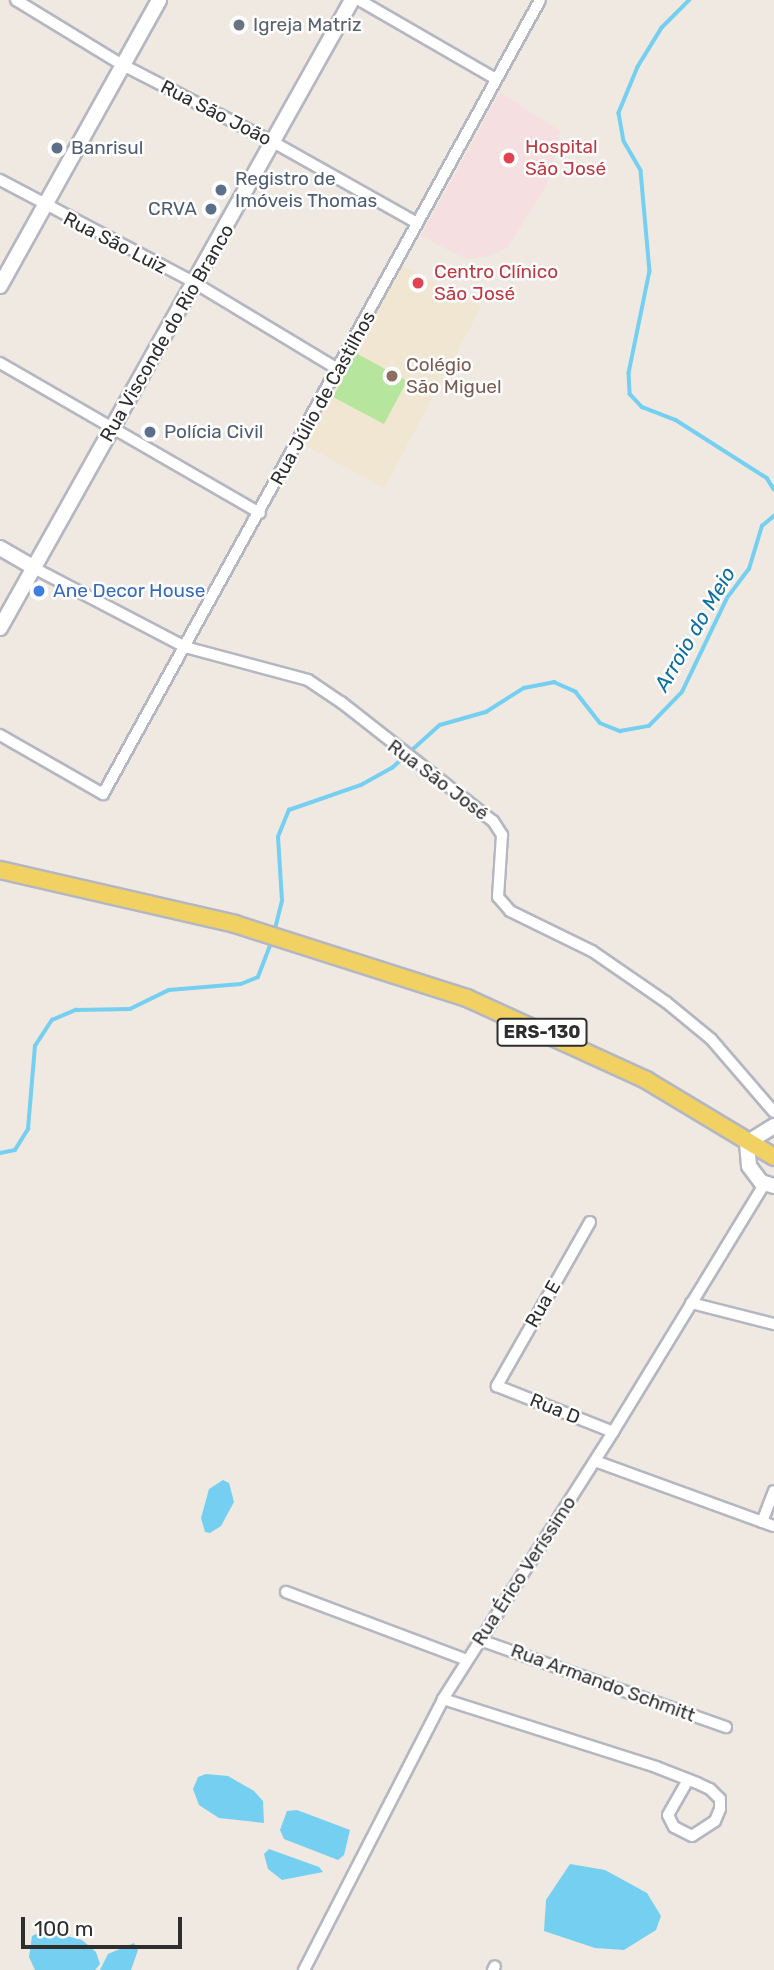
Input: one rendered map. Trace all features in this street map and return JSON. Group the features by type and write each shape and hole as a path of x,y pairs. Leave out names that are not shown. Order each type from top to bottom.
{"main road":[{"name":"ERS-130","path":"0,870 235,924 467,998 646,1080 774,1157"}],"street":[{"name":"Rua São João","path":"16,0 121,64 275,143 417,223"},
{"path":"0,286 121,64 159,0"},
{"name":"Rua Visconde do Rio Branco","path":"0,628 275,143 352,0"},
{"path":"359,0 496,79"},
{"name":"Rua Júlio de Castilhos","path":"0,735 103,794 540,0"},
{"name":"Rua São Luiz","path":"0,180 44,206 195,283 338,370"},
{"path":"0,363 115,425 260,513"},
{"name":"Rua São José","path":"0,548 185,647 308,680 493,821 502,835 498,897 510,911 592,951 666,1002 711,1039 774,1112"},
{"path":"768,1184 749,1166 747,1143 774,1126"},
{"name":"Rua Érico Veríssimo","path":"304,1970 443,1699 595,1461 762,1188 768,1184"},
{"name":"Rua E","path":"496,1386 590,1222"},
{"path":"691,1303 774,1324"},
{"name":"Rua D","path":"496,1386 613,1432"},
{"path":"595,1461 774,1526"},
{"path":"762,1522 774,1491"},
{"path":"286,1592 467,1660"},
{"name":"Rua Armando Schmitt","path":"480,1640 726,1727"},
{"path":"443,1699 688,1780 710,1789 720,1799 715,1821 692,1836 682,1833 668,1815 688,1780"}],"shaded area":[{"name":"Hospital São José","path":"500,92 560,131 547,184 508,247 489,256 466,259 421,236"},
{"name":"Colégio São Miguel","path":"400,264 481,307 384,488 303,444"}],"green space":[{"path":"356,353 407,381 384,424 333,397"}],"water":[{"path":"223,1480 229,1483 234,1502 221,1526 210,1533 205,1532 201,1518 209,1489"},
{"path":"206,1774 228,1776 254,1791 263,1801 264,1823 219,1818 199,1805 193,1789 198,1777"},
{"path":"297,1810 350,1830 344,1855 338,1860 284,1839 280,1830 287,1811"},
{"path":"269,1849 319,1867 323,1872 282,1880 268,1869 264,1854"},
{"path":"570,1864 605,1870 647,1893 661,1916 656,1930 624,1950 595,1948 544,1931 546,1900"},
{"path":"44,1930 82,1940 96,1952 100,1964 95,1970 35,1970 29,1957 32,1936"},
{"path":"134,1943 138,1950 131,1970 100,1970 108,1954"}],"waterway":[{"name":"Arroio do Meio","path":"690,0 662,28 638,67 619,113 624,141 641,171 650,271 629,373 630,394 642,407 676,420 767,478 774,489"},
{"name":"Arroio do Meio","path":"274,933 282,901 278,837 289,810 361,785 392,768 440,725 486,712 524,688 554,682 576,692 600,723 620,731 649,726 682,692 727,598 749,569 762,526 774,516"},
{"name":"Arroio do Meio","path":"0,1153 15,1150 28,1129 35,1046 52,1020 76,1010 130,1009 169,990 241,984 258,977 272,941"}],"place":[{"name":"Igreja Matriz","path":"239,25"},
{"name":"Banrisul","path":"57,148"},
{"name":"Hospital São José","path":"509,158"},
{"name":"Registro de Imóveis Thomas","path":"221,190"},
{"name":"CRVA","path":"211,209"},
{"name":"Centro Clínico São José","path":"418,283"},
{"name":"Colégio São Miguel","path":"392,376"},
{"name":"Polícia Civil","path":"150,432"},
{"name":"Ane Decor House","path":"39,591"}]}
